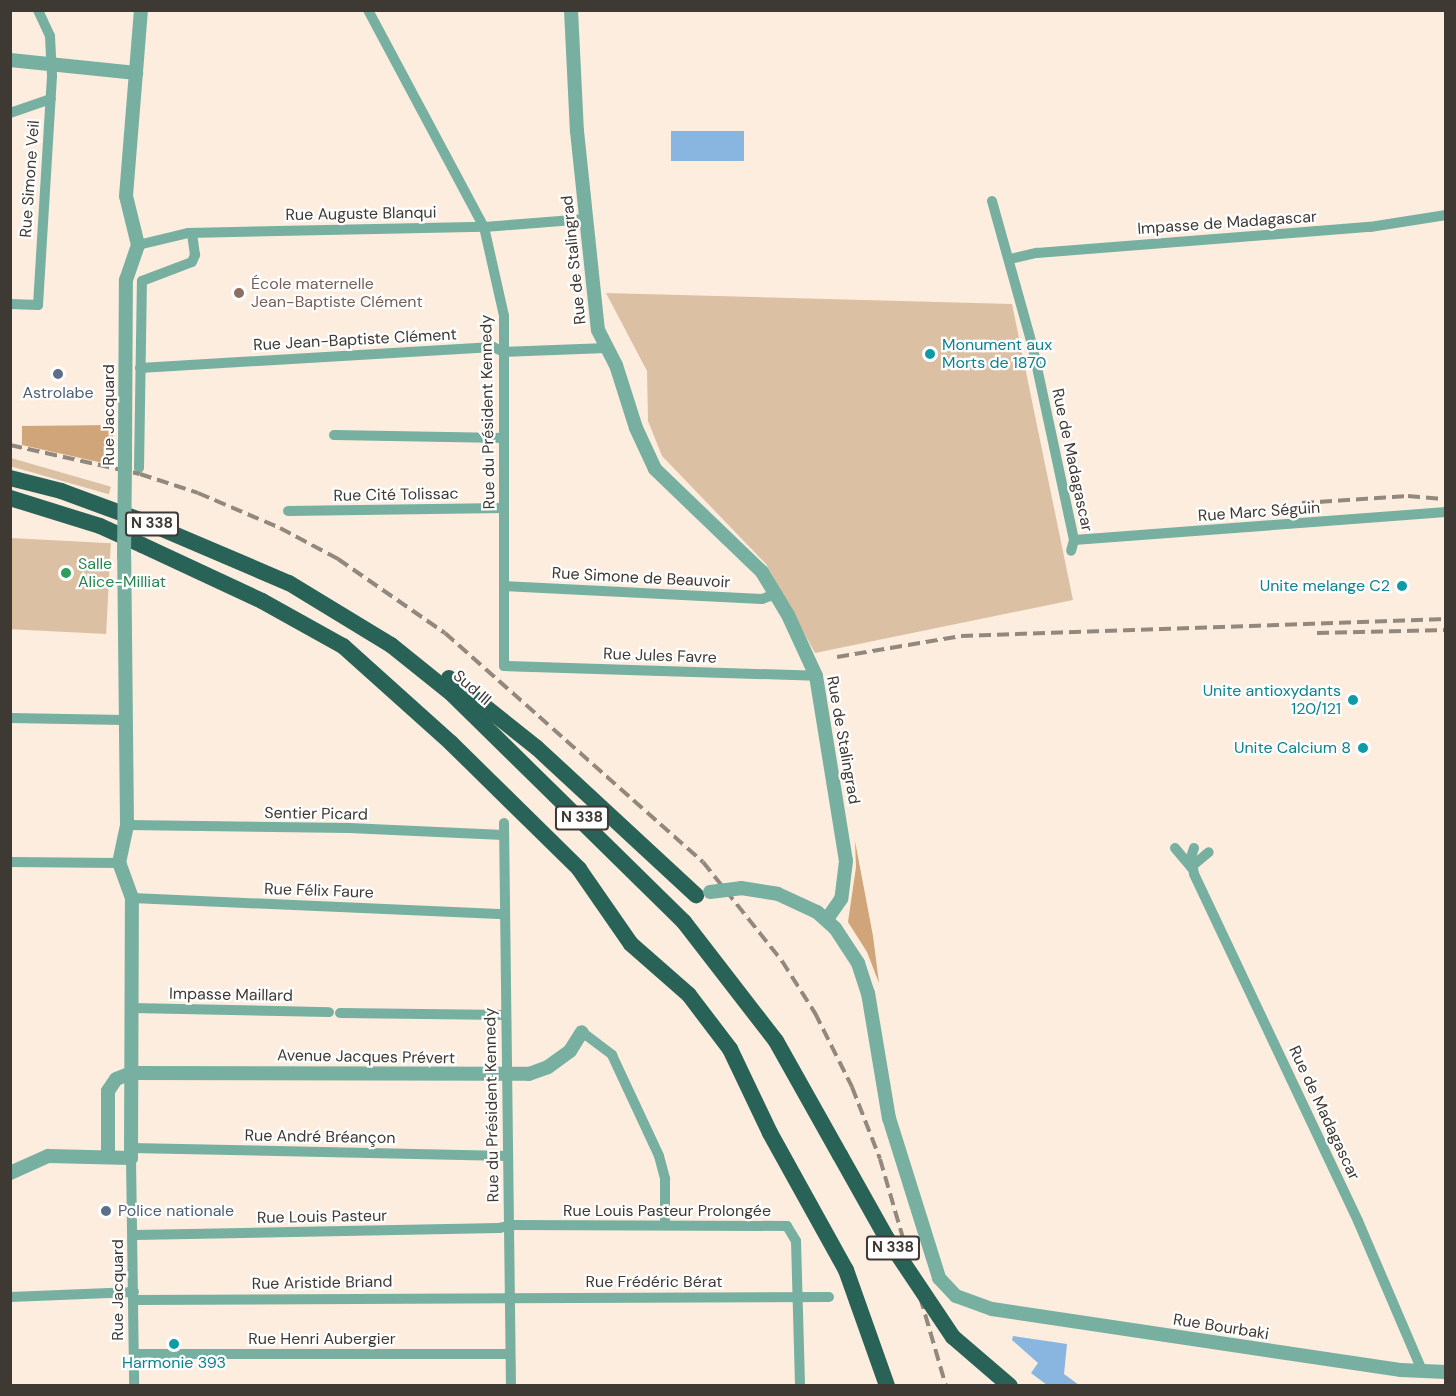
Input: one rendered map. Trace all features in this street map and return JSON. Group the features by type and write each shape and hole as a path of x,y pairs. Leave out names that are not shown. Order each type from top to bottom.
{"highway":[{"name":"Sud III","path":"10,478 61,491 148,523 289,583 391,645 489,727 676,914 720,967 799,1077 886,1237 953,1337"},
{"name":"N 338","path":"10,498 121,535 262,601 343,646 451,743 579,869 631,944 689,995 713,1022 846,1270 887,1386"},
{"path":"391,645 433,666 502,718 703,894"},
{"path":"953,1337 1010,1386"},
{"name":"N 338","path":"953,1337 996,1386"}],"street":[{"path":"10,113 51,99 50,36 38,10"},
{"path":"138,245 126,196 141,10"},
{"name":"Rue du Président Kennedy","path":"368,10 484,227 504,316 504,666"},
{"name":"Rue de Stalingrad","path":"571,10 586,219 598,330 655,469 741,550 775,594 816,676 846,861 841,899 827,920"},
{"path":"10,60 136,73"},
{"name":"Rue Simone Veil","path":"10,304 38,305 51,99"},
{"name":"Rue de Madagascar","path":"992,201 1032,344 1073,546"},
{"name":"Impasse de Madagascar","path":"1010,259 1083,249 1371,227 1446,215"},
{"name":"Rue Auguste Blanqui","path":"138,245 192,233 484,227 586,219"},
{"path":"139,468 142,280 192,262 195,255 192,233"},
{"name":"Rue Jacquard","path":"119,863 127,825 124,720 126,280 138,245"},
{"name":"Rue Jean-Baptiste Clément","path":"140,368 493,347 504,352 607,348"},
{"path":"334,435 504,438"},
{"name":"Rue Cité Tolissac","path":"288,511 504,508"},
{"name":"Rue Marc Séguin","path":"1073,546 1446,513"},
{"name":"Rue Simone de Beauvoir","path":"504,586 762,599 775,594"},
{"name":"Rue Jules Favre","path":"504,666 816,676"},
{"path":"10,718 124,720"},
{"name":"Rue du Président Kennedy","path":"504,823 511,1386"},
{"name":"Sentier Picard","path":"127,825 349,828 455,836 504,835"},
{"name":"Rue de Madagascar","path":"1175,848 1179,857 1191,867 1358,1221 1423,1373"},
{"path":"1191,867 1194,848"},
{"path":"1191,867 1209,852"},
{"path":"10,862 119,863 132,898 131,1153 108,1157 48,1156 10,1173"},
{"path":"703,894 741,888 778,894 827,920"},
{"name":"Rue Félix Faure","path":"132,898 505,914"},
{"name":"Rue Bourbaki","path":"827,920 847,944 864,980 882,1091 939,1278 956,1296 992,1309 1423,1373 1446,1372"},
{"name":"Impasse Maillard","path":"132,1008 506,1016"},
{"path":"582,1032 612,1055 659,1156 665,1179 665,1225"},
{"name":"Avenue Jacques Prévert","path":"132,1073 507,1076 529,1074 548,1067 570,1051 582,1032"},
{"path":"108,1157 108,1091 116,1079 132,1073"},
{"name":"Rue Jacquard","path":"131,1153 135,1235 134,1386"},
{"name":"Rue André Bréançon","path":"131,1153 508,1156"},
{"name":"Rue Louis Pasteur Prolongée","path":"509,1225 787,1226 796,1241 798,1298"},
{"name":"Rue Louis Pasteur","path":"135,1235 499,1228 509,1225"},
{"name":"Rue Aristide Briand","path":"10,1297 510,1296"},
{"name":"Rue Frédéric Bérat","path":"510,1296 829,1297"},
{"path":"798,1298 800,1386"},
{"name":"Rue Henri Aubergier","path":"134,1354 510,1354"}],"shaded area":[{"path":"606,293 1012,304 1073,600 815,653 766,564 662,456 648,421 647,371"},
{"path":"113,425 112,465 22,445 22,426"},
{"path":"11,458 111,487 109,494 10,466"},
{"path":"11,538 111,543 106,634 10,629"},
{"path":"855,841 873,936 879,983 867,952 848,922 856,867"}],"water":[{"path":"671,131 744,131 744,161 671,161"},
{"path":"1013,1336 1067,1344 1064,1374 1079,1385 1047,1385 1031,1373 1038,1363 1012,1340"}],"railway":[{"path":"10,445 140,474 198,493 280,528 338,559 445,633 703,862 782,961 815,1013 852,1087 880,1159 946,1386"},
{"path":"1302,503 1408,496 1446,499"},
{"path":"837,657 961,636 1446,619"},
{"path":"1317,633 1446,630"}],"place":[{"name":"École maternelle Jean-Baptiste Clément","path":"239,293"},
{"name":"Monument aux Morts de 1870","path":"930,354"},
{"name":"Astrolabe","path":"58,374"},
{"name":"Salle Alice-Milliat","path":"66,573"},
{"name":"Unite melange C2","path":"1402,586"},
{"name":"Unite antioxydants 120/121","path":"1353,700"},
{"name":"Unite Calcium 8","path":"1363,748"},
{"name":"Police nationale","path":"106,1211"},
{"name":"Harmonie 393","path":"174,1344"}]}
